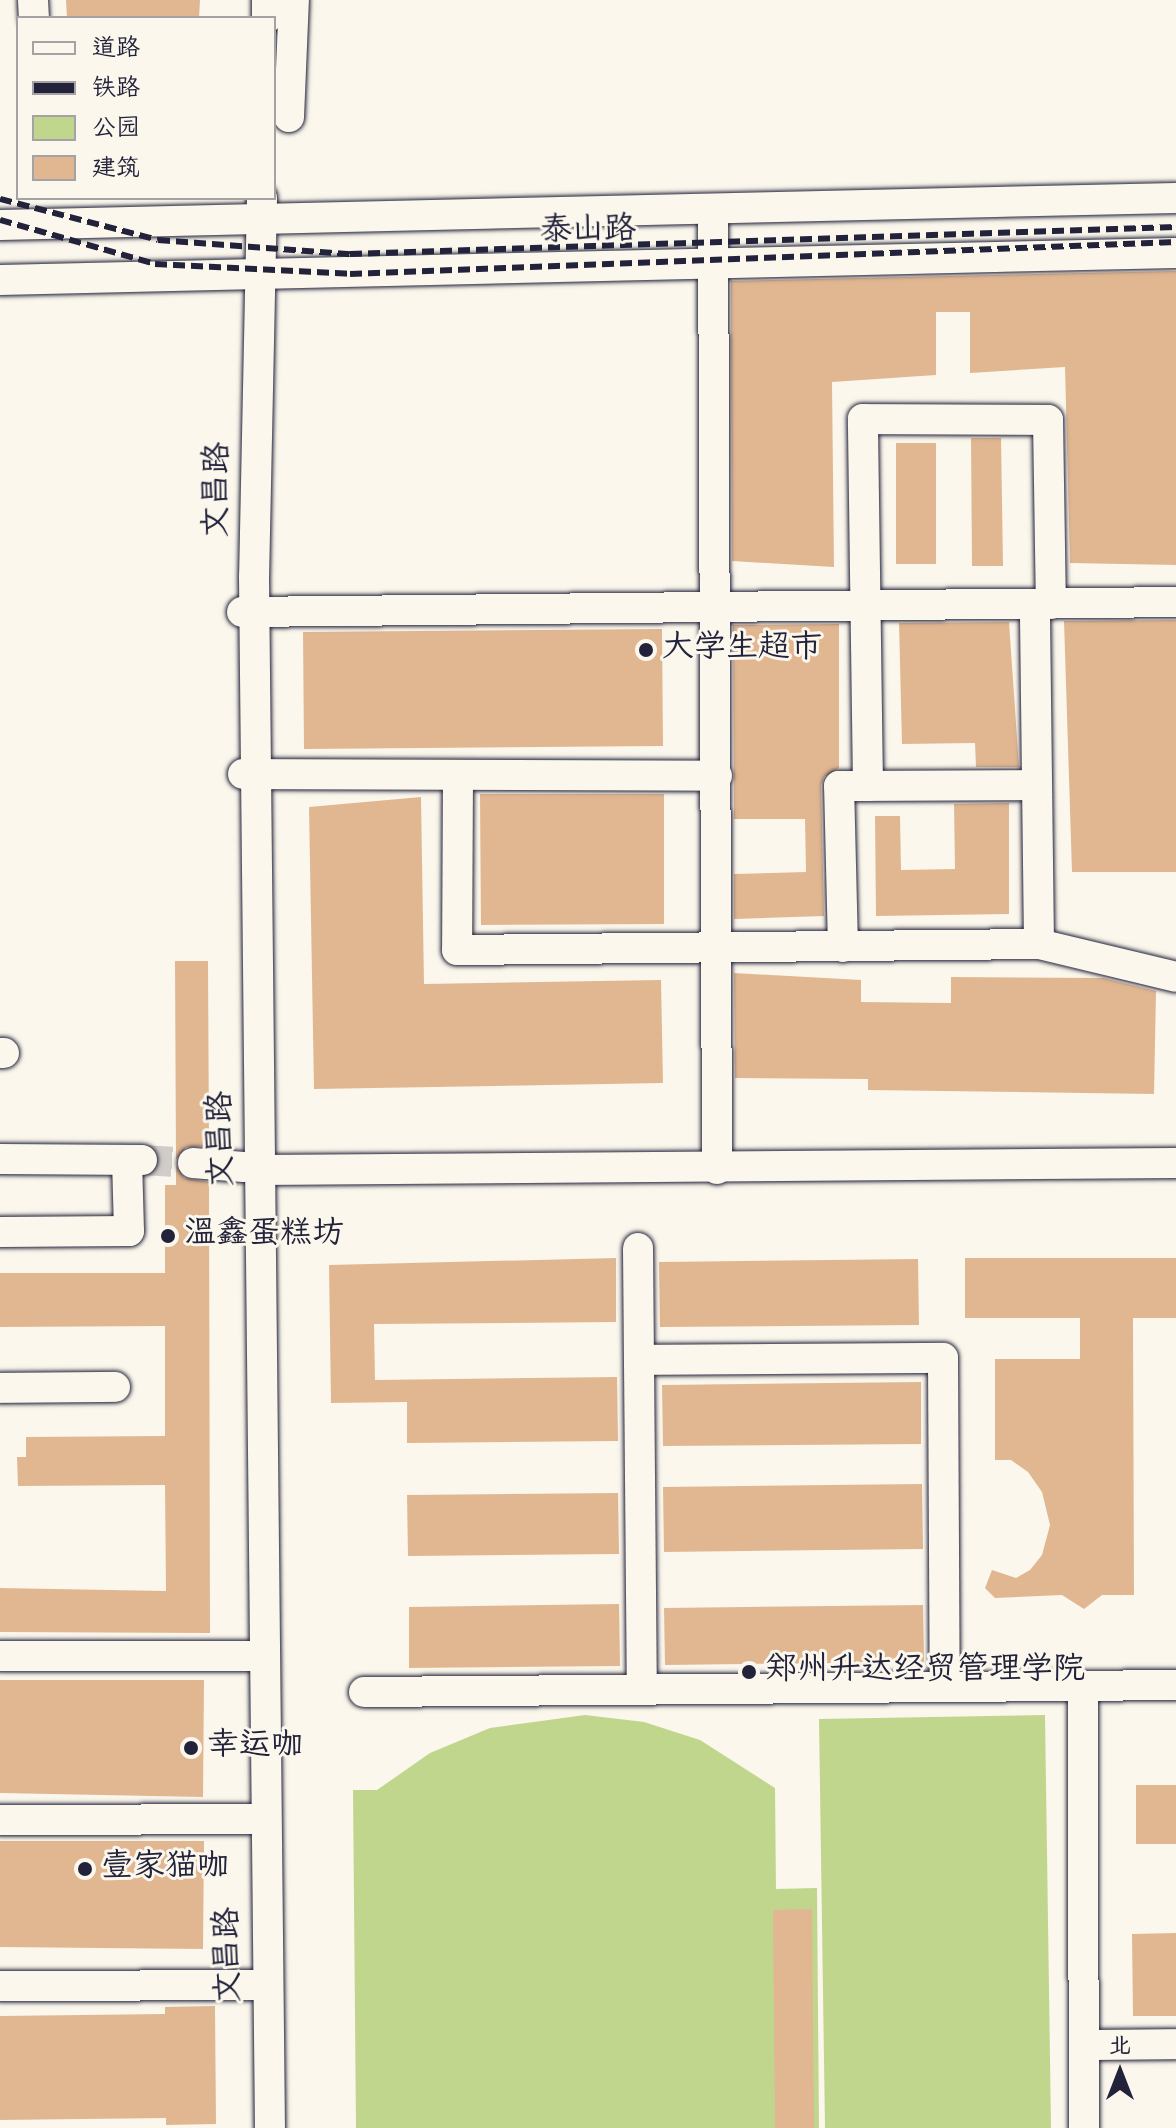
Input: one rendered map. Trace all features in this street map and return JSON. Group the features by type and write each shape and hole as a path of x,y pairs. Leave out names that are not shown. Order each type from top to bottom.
{"street":[{"path":"289,117 294,0"},
{"name":"泰山路","path":"0,225 262,208 713,210 1176,198"},
{"name":"文昌路","path":"262,208 248,612 252,1169 264,1656 270,2128"},
{"path":"713,210 717,1169"},
{"name":"泰山路","path":"0,280 713,268 1176,253"},
{"path":"868,786 863,419 1048,420 1037,785 1039,944"},
{"path":"248,612 1176,602"},
{"path":"250,774 717,776"},
{"path":"458,776 457,950 1039,944 1176,977"},
{"path":"843,947 839,786 1037,785"},
{"path":"0,1159 134,1160 129,1231 0,1232"},
{"path":"193,1163 252,1169 717,1169 1176,1163"},
{"path":"638,1248 642,1690"},
{"path":"639,1360 943,1358 945,1687"},
{"path":"0,1388 115,1387"},
{"path":"0,1656 264,1656"},
{"path":"364,1692 1176,1685"},
{"path":"1083,1686 1084,2128"},
{"path":"0,1820 266,1819"},
{"path":"0,1986 268,1985"},
{"path":"1084,2045 1176,2044"}],"green space":[{"path":"585,1715 644,1722 700,1740 775,1788 776,1889 817,1888 819,2128 356,2128 353,1790 377,1790 430,1753 490,1728"},
{"path":"1045,1715 1051,2128 825,2128 819,1719"}],"building":[{"path":"66,0 200,0 199,16 67,16"},
{"path":"1176,271 1176,565 1070,563 1065,367 970,373 970,312 936,312 936,375 832,382 834,567 732,561 731,281"},
{"path":"971,438 1001,438 1003,566 972,566"},
{"path":"896,443 936,443 936,564 896,564"},
{"path":"1176,620 1176,872 1072,872 1064,621"},
{"path":"1009,622 1019,767 976,767 975,743 902,744 899,623"},
{"path":"839,624 839,768 824,777 821,786 824,916 734,919 734,874 806,872 805,819 734,819 733,625"},
{"path":"662,629 663,746 304,749 303,632"},
{"path":"480,794 664,794 664,924 481,925"},
{"path":"421,797 424,984 661,980 663,1083 314,1089 309,807"},
{"path":"1009,803 1009,914 876,916 875,816 900,816 901,870 955,869 954,804"},
{"path":"175,961 208,961 209,1146 186,1147 176,1160"},
{"path":"734,973 861,980 861,1002 951,1003 951,977 1103,978 1156,991 1154,1094 868,1090 868,1079 735,1078"},
{"path":"176,1165 184,1178 209,1182 210,1633 0,1632 0,1588 166,1591 165,1485 18,1486 17,1457 26,1457 26,1437 165,1436 165,1326 0,1327 0,1273 165,1273 165,1185 176,1185"},
{"path":"616,1258 616,1322 374,1324 375,1380 617,1377 618,1441 407,1443 407,1402 331,1403 329,1265"},
{"path":"965,1258 1176,1258 1176,1318 1133,1318 1134,1595 1102,1595 1084,1609 1062,1595 995,1598 985,1588 992,1570 1016,1578 1030,1570 1042,1555 1050,1525 1042,1492 1028,1472 1011,1460 995,1460 995,1359 1080,1359 1080,1318 965,1318"},
{"path":"918,1259 919,1325 660,1327 659,1262"},
{"path":"921,1382 921,1444 663,1446 662,1385"},
{"path":"922,1484 923,1549 664,1552 663,1487"},
{"path":"618,1493 619,1554 408,1556 407,1495"},
{"path":"619,1604 620,1666 409,1668 409,1607"},
{"path":"923,1605 924,1662 665,1665 664,1608"},
{"path":"0,1680 204,1680 203,1797 0,1793"},
{"path":"1136,1785 1176,1785 1176,1844 1136,1844"},
{"path":"0,1841 204,1841 203,1949 0,1947"},
{"path":"812,1909 814,2128 775,2128 773,1910"},
{"path":"1176,1933 1176,2016 1133,2016 1132,1934"},
{"path":"215,2006 216,2124 166,2125 166,2118 0,2120 0,2016 165,2014 165,2007"}],"tunnel":[{"path":"142,1160 193,1163"}],"railway":[{"path":"0,199 158,240 350,254 1176,227"},
{"path":"0,220 155,264 350,274 1176,242"}],"place":[{"name":"大学生超市","path":"646,650"},
{"name":"温鑫蛋糕坊","path":"168,1236"},
{"name":"郑州升达经贸管理学院","path":"749,1672"},
{"name":"幸运咖","path":"191,1748"},
{"name":"壹家猫咖","path":"85,1869"}]}
